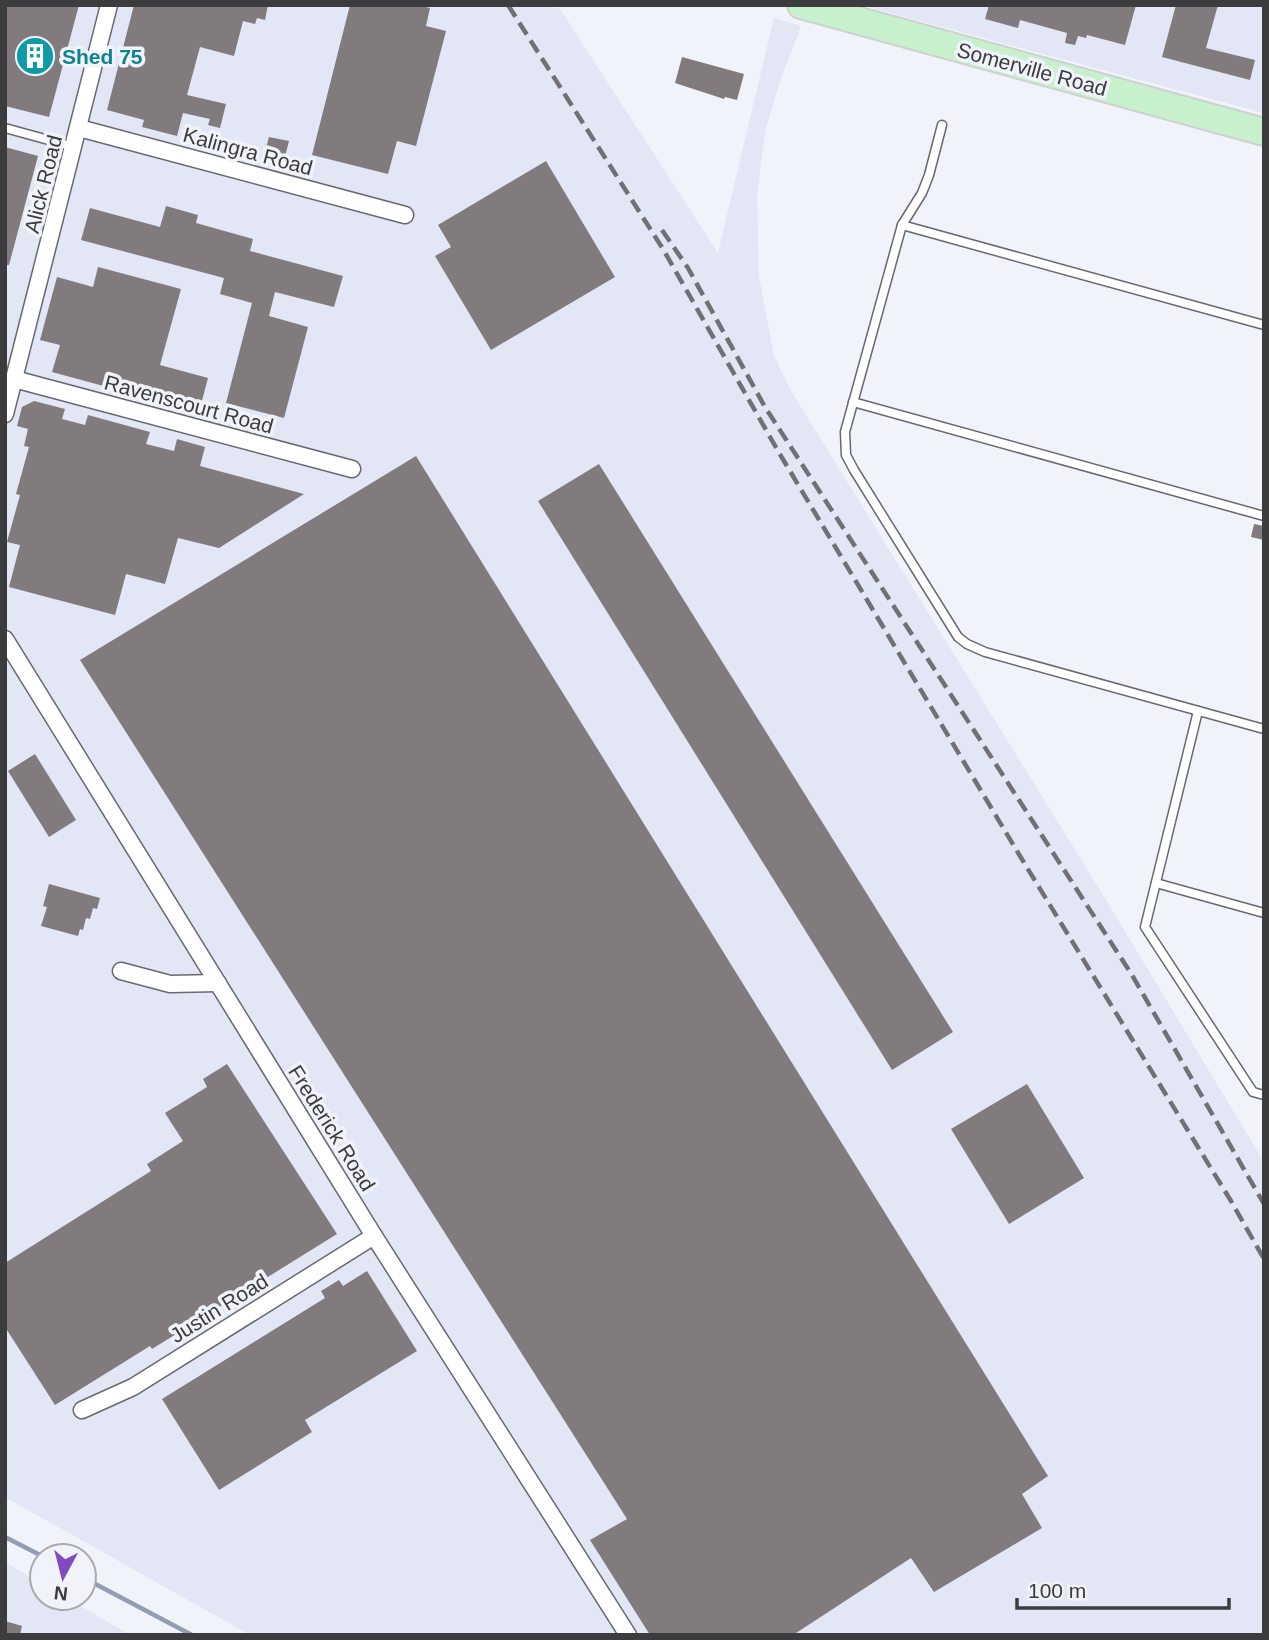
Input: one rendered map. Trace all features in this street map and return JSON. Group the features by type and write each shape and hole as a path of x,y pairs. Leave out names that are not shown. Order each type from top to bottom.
{"main road":[{"name":"Somerville Road","path":"801,5 1264,132"}],"street":[{"name":"Alick Road","path":"5,414 109,5"},
{"name":"Kalingra Road","path":"79,128 405,215"},
{"name":"Ravenscourt Road","path":"14,379 352,469"},
{"name":"Frederick Road","path":"5,639 374,1236 628,1635"},
{"path":"121,971 170,984 218,983"},
{"name":"Justin Road","path":"82,1409 133,1387 374,1236"}],"lane":[{"path":"942,125 922,193 902,225 845,432 846,455 958,637 967,644 985,652 1264,729"},
{"path":"5,128 74,147"},
{"path":"902,225 1264,325"},
{"path":"853,402 1264,516"},
{"path":"1198,711 1145,927 1253,1092 1264,1095"},
{"path":"1156,883 1264,913"}],"shaded area":[{"path":"5,5 545,5 560,9 718,253 774,18 801,26 779,84 765,132 757,196 759,277 774,356 791,391 1103,895 1264,1162 1264,1635 250,1635 98,1549 98,1542 85,1542 5,1497"},
{"path":"862,5 1264,5 1264,113 916,20"},
{"path":"5,1562 28,1576 28,1612 91,1612 130,1635 5,1635"}],"building":[{"name":"Shed 75","path":"5,5 79,5 49,117 5,106"},
{"path":"134,5 268,5 265,20 257,18 255,24 243,21 234,56 200,47 187,95 226,104 220,128 208,125 210,119 183,113 177,136 142,127 144,120 107,110"},
{"path":"350,5 418,5 430,8 426,26 446,31 416,146 397,141 388,174 312,155"},
{"path":"989,5 1136,5 1125,45 1087,35 1086,38 1078,36 1075,45 1065,43 1067,33 1020,20 1018,28 985,19"},
{"path":"1176,5 1218,5 1206,48 1255,60 1250,80 1162,57"},
{"path":"682,57 744,74 737,100 724,99 675,83"},
{"path":"269,137 289,141 283,164 263,159"},
{"path":"5,147 38,156 9,265 5,265"},
{"path":"546,161 615,277 491,350 435,256 451,247 438,225"},
{"path":"166,206 198,215 196,223 253,239 250,251 343,276 334,307 275,292 269,316 308,327 284,418 226,403 252,303 220,294 224,278 81,240 90,208 160,227"},
{"path":"98,267 181,289 160,365 208,378 199,412 52,372 60,345 40,340 57,277 93,287"},
{"path":"34,401 65,409 62,419 85,425 88,415 150,432 146,444 174,451 177,439 205,447 200,466 304,494 219,548 178,538 165,584 126,574 115,615 9,587 20,545 7,542 29,447 24,446 28,429 17,426 22,407"},
{"path":"416,456 1048,1476 1022,1494 1042,1528 934,1592 911,1558 793,1635 650,1635 590,1540 627,1519 80,660"},
{"path":"599,464 953,1032 892,1070 538,501"},
{"path":"1254,524 1264,526 1264,540 1251,537"},
{"path":"35,754 76,820 49,837 8,771"},
{"path":"49,884 100,898 97,909 93,908 90,919 86,918 83,930 80,929 78,936 41,926 47,907 43,906"},
{"path":"227,1064 337,1234 152,1349 150,1346 55,1405 5,1327 5,1263 151,1171 147,1164 183,1141 165,1113 207,1087 203,1079"},
{"path":"1027,1084 1084,1178 1009,1224 951,1129"},
{"path":"367,1271 417,1351 305,1420 312,1432 219,1490 162,1399 325,1298 321,1291 339,1280 343,1286"},
{"path":"5,1621 22,1626 20,1635 5,1635"}],"waterway":[{"path":"5,1537 28,1549"},
{"path":"98,1585 192,1635"}],"railway":[{"path":"508,5 663,249 778,451 1264,1259"},
{"path":"662,230 688,268 765,407 1132,975 1264,1204"}],"place":[{"name":"Shed 75","path":"35,56"}]}
